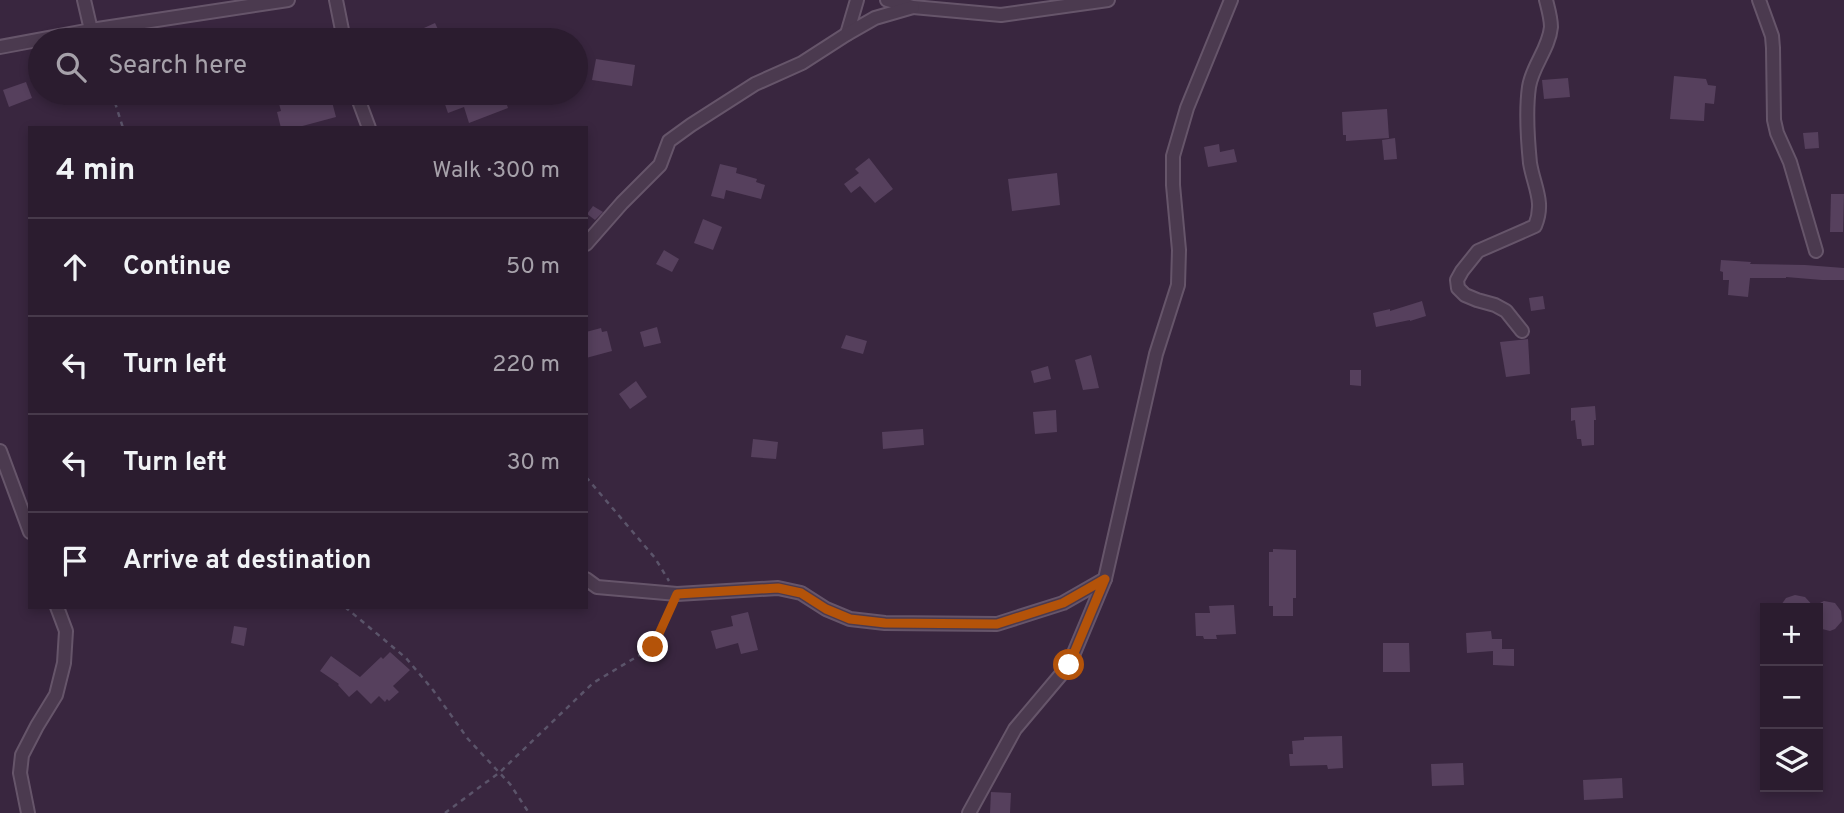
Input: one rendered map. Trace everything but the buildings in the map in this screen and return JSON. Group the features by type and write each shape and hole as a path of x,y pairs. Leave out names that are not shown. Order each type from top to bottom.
{"street":[{"path":"84,0 91,28"},
{"path":"104,28 288,0"},
{"path":"336,0 342,28"},
{"path":"847,34 857,0"},
{"path":"887,0 913,7 1001,15 1108,0"},
{"path":"969,813 1015,729 1069,665 1105,579 1156,354 1178,285 1179,250 1173,156 1187,108 1231,0"},
{"path":"1522,331 1506,311 1465,295 1458,288 1457,280 1478,251 1535,226 1539,216 1537,187 1528,143 1528,87 1547,43 1551,26 1546,0"},
{"path":"1759,0 1772,36 1774,120 1777,134 1790,162 1816,251"},
{"path":"588,242 660,165 669,141 691,125 755,84 802,63 875,18 913,7"},
{"path":"0,47 28,42"},
{"path":"360,105 368,126"},
{"path":"0,450 28,527"},
{"path":"588,580 597,587 677,594 778,588 801,593 826,609 850,619 885,623 997,624 1063,603 1105,579"},
{"path":"28,813 20,773 22,755 56,695 64,663 66,631 58,609"}],"path":[{"path":"116,105 122,126"},
{"path":"445,813 500,772 593,683 653,647 677,594 655,558 588,479"},
{"path":"347,609 406,658 468,739 510,784 529,813"}],"route":[{"path":"653,647 677,594 778,588 801,593 826,609 850,619 885,623 997,624 1063,603 1105,579 1069,665"}]}
